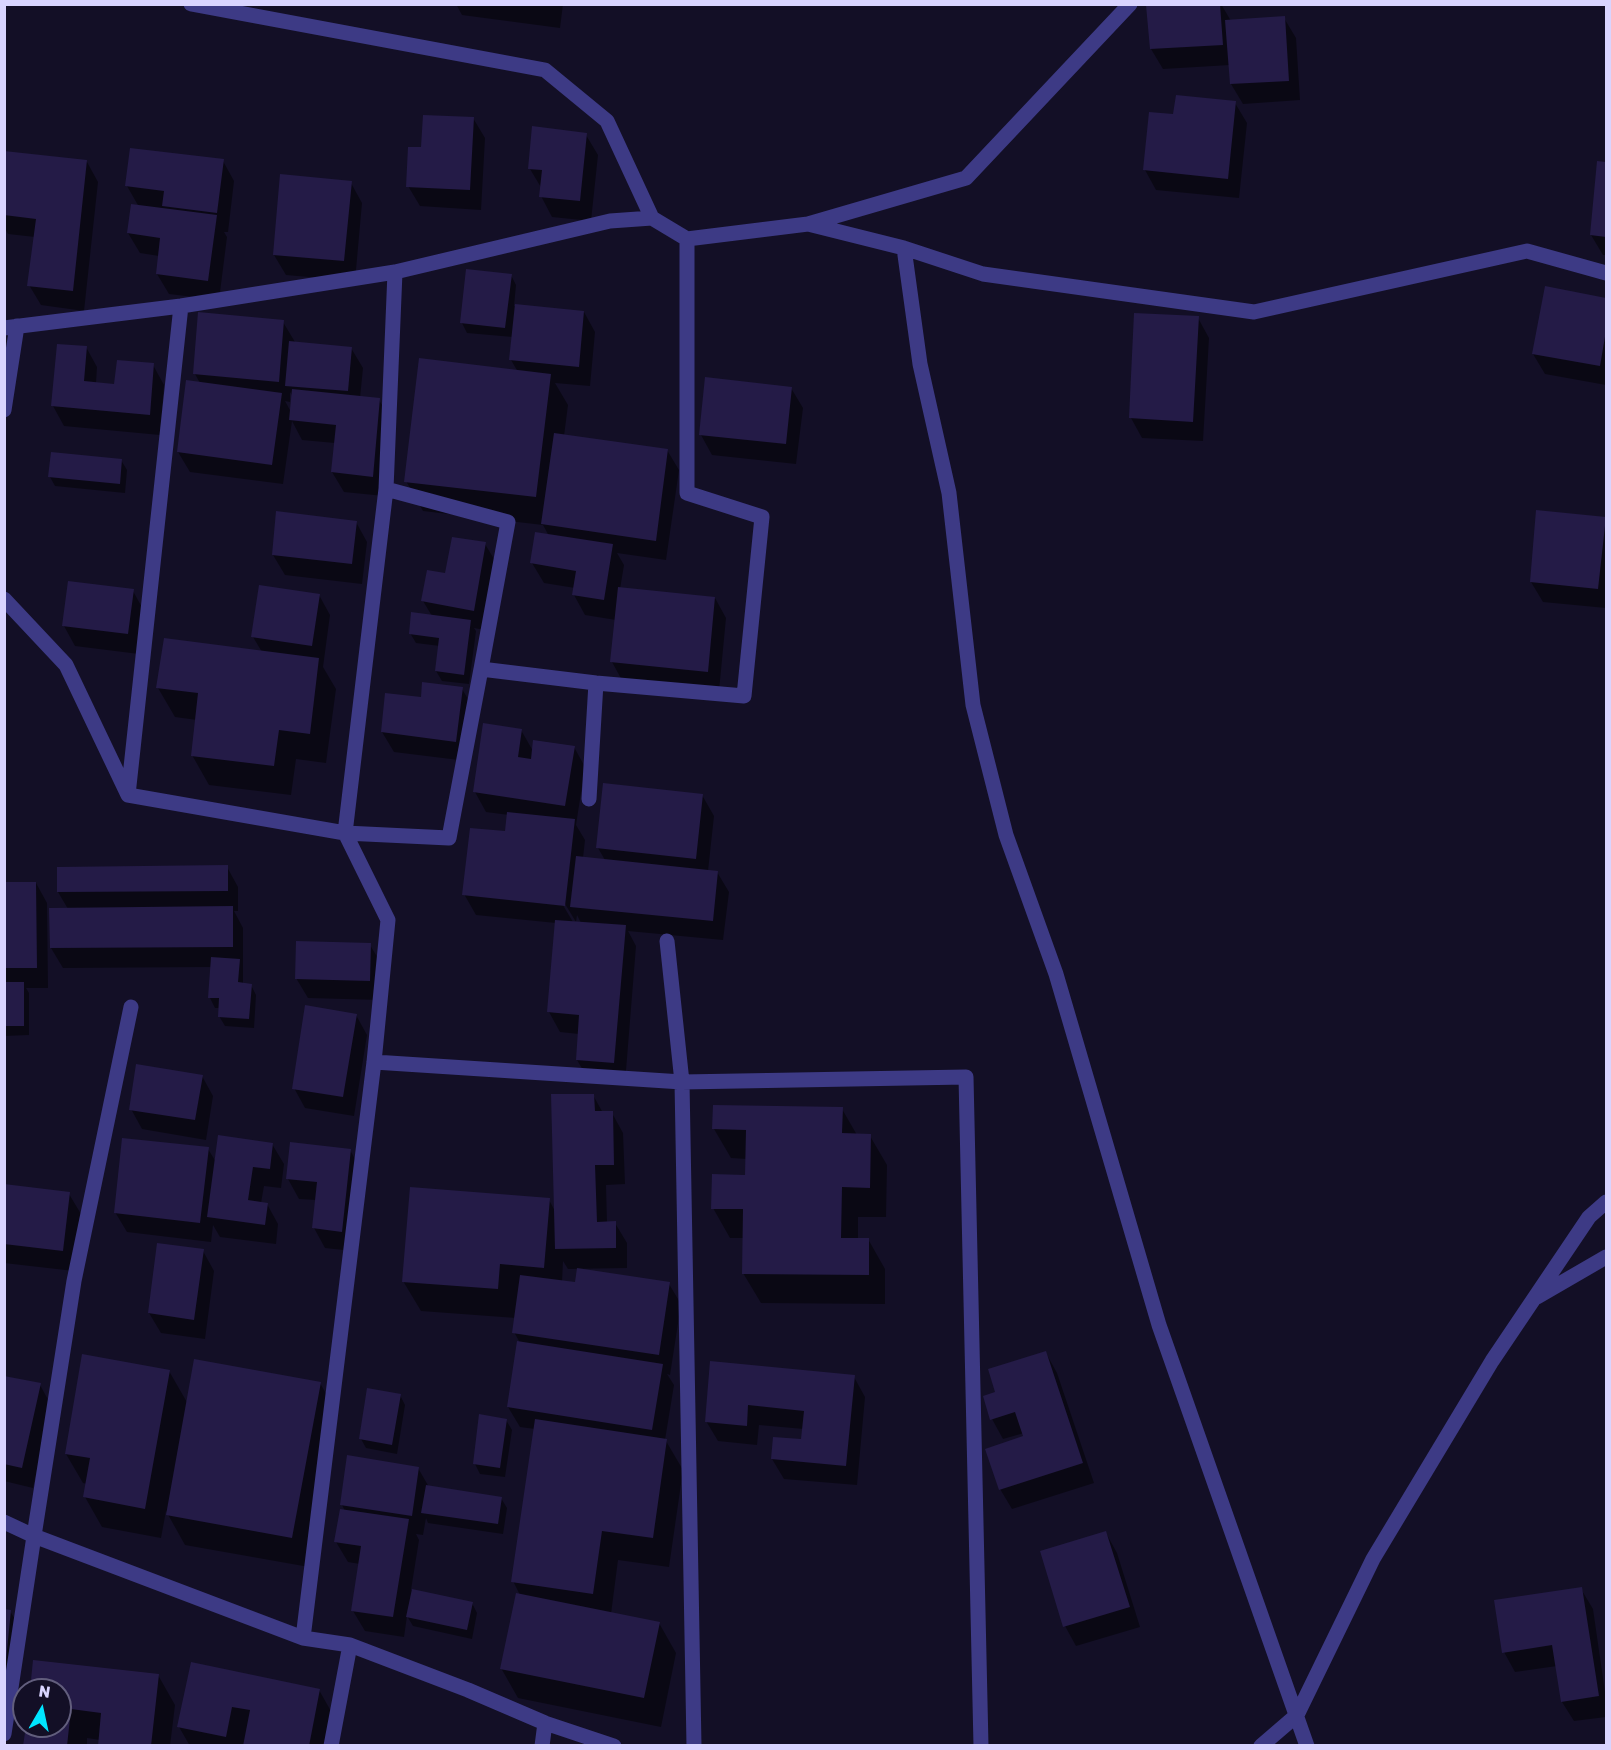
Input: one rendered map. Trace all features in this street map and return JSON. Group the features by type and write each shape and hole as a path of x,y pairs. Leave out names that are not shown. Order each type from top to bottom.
{"street":[{"path":"191,4 545,70 607,121 652,218 687,239 808,224 966,178 1130,4"},
{"path":"4,410 11,327 181,306 395,272 610,221 652,218"},
{"path":"808,224 904,248 983,274 1254,312 1527,251 1606,273"},
{"path":"481,669 596,683 744,696 762,517 687,493 687,239"},
{"path":"904,248 920,364 949,493 973,705 1006,835 1056,974 1159,1325 1307,1746"},
{"path":"303,1638 374,1062 388,920 345,833 386,489 395,272"},
{"path":"128,795 181,306"},
{"path":"128,795 345,833 449,838 507,522 386,489"},
{"path":"4,599 66,665 128,795"},
{"path":"589,800 596,683"},
{"path":"667,941 682,1082 694,1746"},
{"path":"4,1734 74,1281 131,1007"},
{"path":"374,1062 682,1082 966,1077 981,1746"},
{"path":"1260,1746 1297,1715 1373,1559 1492,1362 1589,1217 1606,1202"},
{"path":"1534,1299 1606,1257"},
{"path":"4,1522 34,1536 303,1638 350,1645 468,1690 544,1723 614,1746"},
{"path":"331,1746 350,1645"},
{"path":"542,1746 544,1723"}],"building":[{"path":"1220,4 1223,45 1150,49 1146,5"},
{"path":"1285,16 1289,81 1230,84 1225,20"},
{"path":"1176,95 1236,101 1228,179 1143,170 1149,112 1173,114"},
{"path":"423,115 474,117 470,190 406,187 408,147 421,147"},
{"path":"532,126 587,133 580,201 539,197 542,170 528,169"},
{"path":"130,148 224,159 217,213 162,206 164,191 125,186"},
{"path":"4,151 87,160 73,291 27,286 36,219 4,215"},
{"path":"1597,161 1606,162 1606,237 1590,235"},
{"path":"280,174 352,181 344,261 273,255"},
{"path":"131,204 217,215 208,281 156,274 160,238 127,233"},
{"path":"466,269 512,274 505,328 460,323"},
{"path":"1545,286 1606,298 1606,331 1600,366 1532,354"},
{"path":"515,304 584,311 579,367 509,360"},
{"path":"198,312 284,320 279,382 193,374"},
{"path":"1134,313 1199,316 1193,422 1129,418"},
{"path":"289,341 352,347 348,391 285,386"},
{"path":"57,344 87,346 84,381 114,384 117,360 154,363 150,415 51,406"},
{"path":"419,358 551,374 536,497 404,482"},
{"path":"705,377 792,387 786,444 699,435"},
{"path":"186,380 282,393 272,465 177,452"},
{"path":"292,389 380,398 373,477 331,472 336,425 289,420"},
{"path":"554,433 668,449 656,541 541,524"},
{"path":"51,452 122,459 120,484 48,477"},
{"path":"1536,510 1606,517 1598,589 1530,582"},
{"path":"276,511 357,521 352,564 272,555"},
{"path":"535,532 613,544 604,600 572,595 576,571 530,563"},
{"path":"452,537 486,542 474,611 421,601 427,570 445,573"},
{"path":"68,581 134,589 128,634 62,626"},
{"path":"259,585 320,594 312,646 251,637"},
{"path":"618,587 715,597 708,672 610,662"},
{"path":"411,612 471,620 464,675 435,671 439,638 409,634"},
{"path":"164,638 319,658 310,734 279,730 274,766 191,756 198,693 156,688"},
{"path":"422,682 463,687 456,742 381,732 385,693 421,697"},
{"path":"483,723 522,729 518,757 531,759 533,740 575,746 565,806 473,792"},
{"path":"603,783 703,794 696,859 596,848"},
{"path":"507,812 575,819 565,906 462,895 470,828 505,831"},
{"path":"576,856 718,871 713,921 570,907"},
{"path":"228,865 228,891 57,892 57,867"},
{"path":"4,882 36,882 37,968 4,968"},
{"path":"233,906 233,947 50,948 49,908"},
{"path":"555,920 626,925 614,1063 576,1060 579,1015 547,1012"},
{"path":"296,941 371,943 370,981 295,979"},
{"path":"211,957 240,959 238,982 252,984 249,1019 218,1017 219,998 208,998"},
{"path":"4,982 24,982 24,1026 4,1026"},
{"path":"305,1005 357,1014 343,1097 292,1089"},
{"path":"136,1064 203,1075 195,1120 129,1110"},
{"path":"551,1094 594,1094 595,1111 613,1111 614,1165 595,1165 597,1222 616,1221 616,1248 555,1249"},
{"path":"713,1105 843,1107 842,1133 871,1134 870,1188 842,1187 841,1238 869,1238 869,1275 742,1274 743,1209 711,1209 712,1174 745,1175 746,1130 712,1129"},
{"path":"218,1135 273,1143 270,1169 253,1167 248,1200 268,1203 265,1225 207,1217"},
{"path":"122,1138 209,1147 200,1223 114,1213"},
{"path":"290,1142 351,1149 342,1232 312,1228 317,1182 286,1179"},
{"path":"4,1184 70,1192 63,1251 4,1244"},
{"path":"410,1187 550,1198 544,1268 500,1264 498,1289 402,1282"},
{"path":"157,1243 204,1249 194,1320 148,1313"},
{"path":"577,1268 670,1282 659,1355 512,1333 520,1275 575,1282"},
{"path":"517,1341 663,1364 652,1430 507,1407"},
{"path":"1046,1351 1083,1463 999,1490 985,1449 1023,1436 1015,1412 990,1420 983,1396 995,1392 988,1369"},
{"path":"82,1354 170,1370 145,1509 83,1497 90,1458 65,1454"},
{"path":"194,1359 321,1382 292,1538 166,1515"},
{"path":"710,1361 855,1375 846,1466 771,1459 773,1437 801,1439 804,1411 748,1405 747,1426 705,1422"},
{"path":"4,1376 41,1383 22,1468 4,1464"},
{"path":"367,1388 401,1394 392,1445 359,1439"},
{"path":"479,1414 507,1419 500,1468 473,1464"},
{"path":"535,1419 667,1439 653,1538 602,1531 593,1594 511,1582"},
{"path":"347,1455 419,1467 412,1516 340,1505"},
{"path":"426,1485 502,1497 498,1524 421,1513"},
{"path":"340,1509 409,1519 393,1617 351,1611 361,1546 334,1542"},
{"path":"1106,1531 1130,1607 1063,1627 1040,1551"},
{"path":"1582,1587 1599,1696 1561,1702 1552,1645 1502,1653 1494,1600"},
{"path":"412,1589 473,1602 467,1630 406,1617"},
{"path":"516,1593 660,1622 644,1698 500,1669"},
{"path":"4,1609 11,1610 6,1660 4,1660"},
{"path":"33,1660 159,1674 151,1746 98,1746 101,1713 72,1709 72,1678 31,1678"},
{"path":"191,1662 320,1689 309,1746 243,1746 250,1710 232,1707 226,1737 177,1727"},
{"path":"24,1738 68,1738 67,1746 23,1746"}]}
